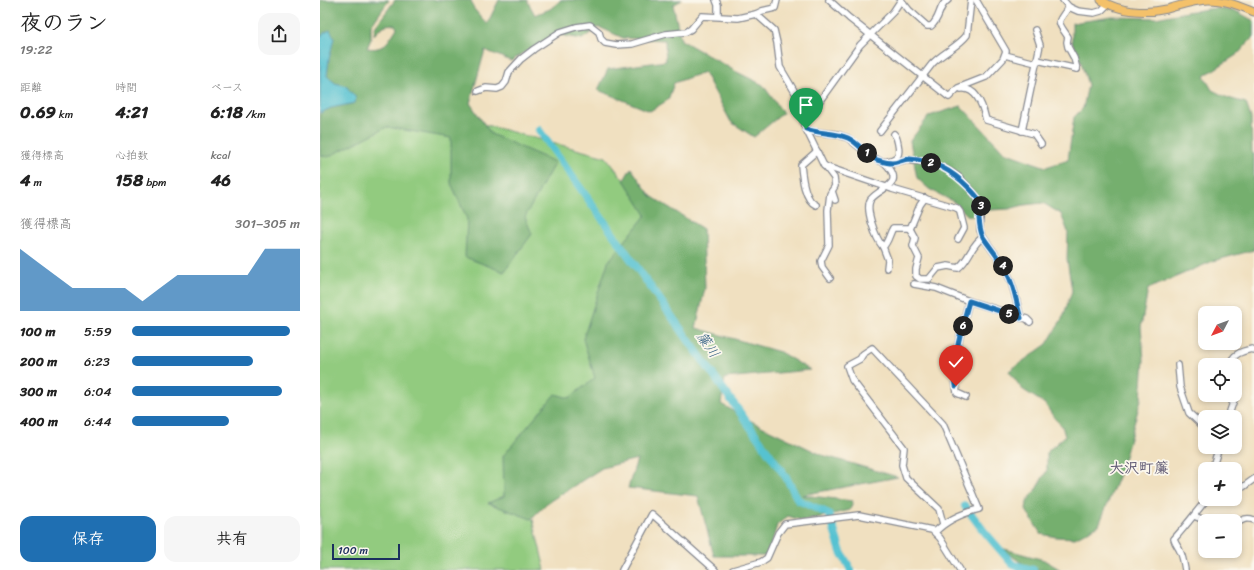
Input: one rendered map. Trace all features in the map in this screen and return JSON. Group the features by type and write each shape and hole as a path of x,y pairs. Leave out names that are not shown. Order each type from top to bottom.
{"main road":[{"path":"1101,0 1108,4 1127,10 1165,9 1193,2 1209,0 1228,2 1254,12"}],"street":[{"path":"716,0 718,5 718,16"},
{"path":"478,91 486,88 497,89 502,87 506,82 509,72 521,59 560,32 576,27 590,25 599,32 601,39 605,43 616,45 632,44 666,34 686,32 691,29 702,16 738,18 756,14 762,10 775,8 777,0"},
{"path":"829,0 949,97 958,88 986,76 1003,59 1005,55 1006,51 976,0"},
{"path":"805,127 806,120 860,45 893,12 901,0 909,10 927,26 931,26 936,22 942,6 948,0"},
{"path":"880,131 938,57 963,40 966,35 971,0"},
{"path":"1063,0 1069,7 1078,11 1094,13 1101,11 1108,4"},
{"path":"1005,55 1077,69 1074,58 1068,47 1068,37 1059,25 1059,22 1069,7"},
{"path":"756,14 774,30 780,67 796,94 805,127 824,166 834,178 835,186 830,194 828,210 829,245 821,261 822,267 830,278"},
{"path":"1022,131 1040,45 1035,30"},
{"path":"955,91 965,88 973,92 979,100 986,120 1034,134 1041,144"},
{"path":"805,127 815,132 836,134 848,138 869,156 875,159 892,163 910,159 925,162 942,167 959,178 973,192 980,202 980,230 983,237 1008,274 1021,318"},
{"path":"883,161 893,160 898,155 900,150 897,137 894,134"},
{"path":"816,205 812,203 806,194 802,180 801,165 817,151"},
{"path":"883,161 888,166 893,176 892,183 888,188 871,200 869,207 871,222 888,260 887,268"},
{"path":"824,166 888,188 957,208 960,212 964,228 958,239"},
{"path":"832,191 835,200"},
{"path":"910,229 920,205 925,198"},
{"path":"883,247 886,244 890,232 894,228 910,229"},
{"path":"910,229 915,238 913,246 919,258 916,276 920,279 929,278 938,268 948,266 958,268 963,265 976,242 983,237"},
{"path":"914,284 936,288 969,301 1027,319 1030,322"},
{"path":"966,397 958,393 955,377 957,348 969,301"},
{"path":"935,532 943,524 979,509 943,424 872,348 863,354 860,359 847,366 852,380 904,448 902,465 906,478 939,509 943,524"},
{"path":"1232,358 1243,351 1254,350"},
{"path":"1178,366 1180,387 1189,413 1198,421"},
{"path":"1242,487 1254,479"},
{"path":"1185,570 1180,549 1174,539 1194,516 1200,506"},
{"path":"622,570 652,514 715,570"},
{"path":"733,570 761,562 767,558 778,534 785,524 859,515 932,530 946,547 960,570"},
{"path":"1194,516 1198,518"},
{"path":"1242,520 1248,518 1254,520"}],"green space":[{"path":"320,0 389,0 371,26 371,39 367,48 373,49 385,44 397,28 395,25 386,25 374,35 375,27 395,0 471,0 474,9 487,24 499,0 527,0 535,15 550,9 560,0 682,0 673,5 681,40 763,85 783,113 754,137 731,122 704,72 674,83 668,100 650,111 598,90 608,69 666,61 665,40 623,38 599,27 582,39 555,34 511,61 485,50 470,103 491,134 555,162 525,217 532,234 504,272 465,257 467,219 451,183 451,138 387,127 328,157 320,155"},
{"path":"1216,8 1238,12 1254,21 1254,36 1238,54 1204,76 1212,90 1228,98 1246,103 1251,118 1252,153 1254,154 1254,250 1213,261 1148,289 1141,327 1144,359 1141,399 1122,467 1099,525 1075,538 1056,537 1041,534 1026,510 1027,502 1047,470 1047,452 1065,436 1062,426 1055,419 1045,404 1022,389 1009,371 1047,344 1063,317 1072,291 1067,259 1068,232 1061,214 1043,203 1024,205 1009,209 990,210 978,217 967,215 954,202 929,189 917,178 910,141 929,116 961,106 1004,152 1046,167 1068,160 1074,117 1083,108 1088,85 1081,62 1072,42 1072,23 1112,17 1156,18"},
{"path":"396,101 606,157 656,221 608,381 522,473 545,570 320,570 320,134"},
{"path":"631,168 651,196 703,229 705,288 696,328 780,352 810,370 725,378 721,404 755,423 822,455 898,477 802,495 853,501 850,510 804,521 788,516 777,525 768,556 714,556 698,496 628,488 637,459 602,468 547,503 531,519 488,503 504,496 503,456 555,394 569,398 595,378 583,339 608,262 646,215 624,180"},
{"path":"1001,548 1044,560 1061,570 1031,570"}],"water":[{"path":"330,30 334,38 327,76 335,83 346,86 356,98 355,103 331,108 320,113 320,38 324,33"}],"waterway":[{"name":"簾川","path":"539,130 786,477 798,500 829,514 841,552 851,570"},
{"path":"965,506 1013,565 1033,570"}],"district":[{"name":"大沢町簾","path":"1139,468"}],"route":[{"path":"806,129 815,132 836,134 848,138 864,150 869,156 875,159 892,163 910,159 942,167 959,178 973,192 980,202 980,230 983,237 1008,274 1021,318 969,301 957,348 955,377 956,386"}]}
